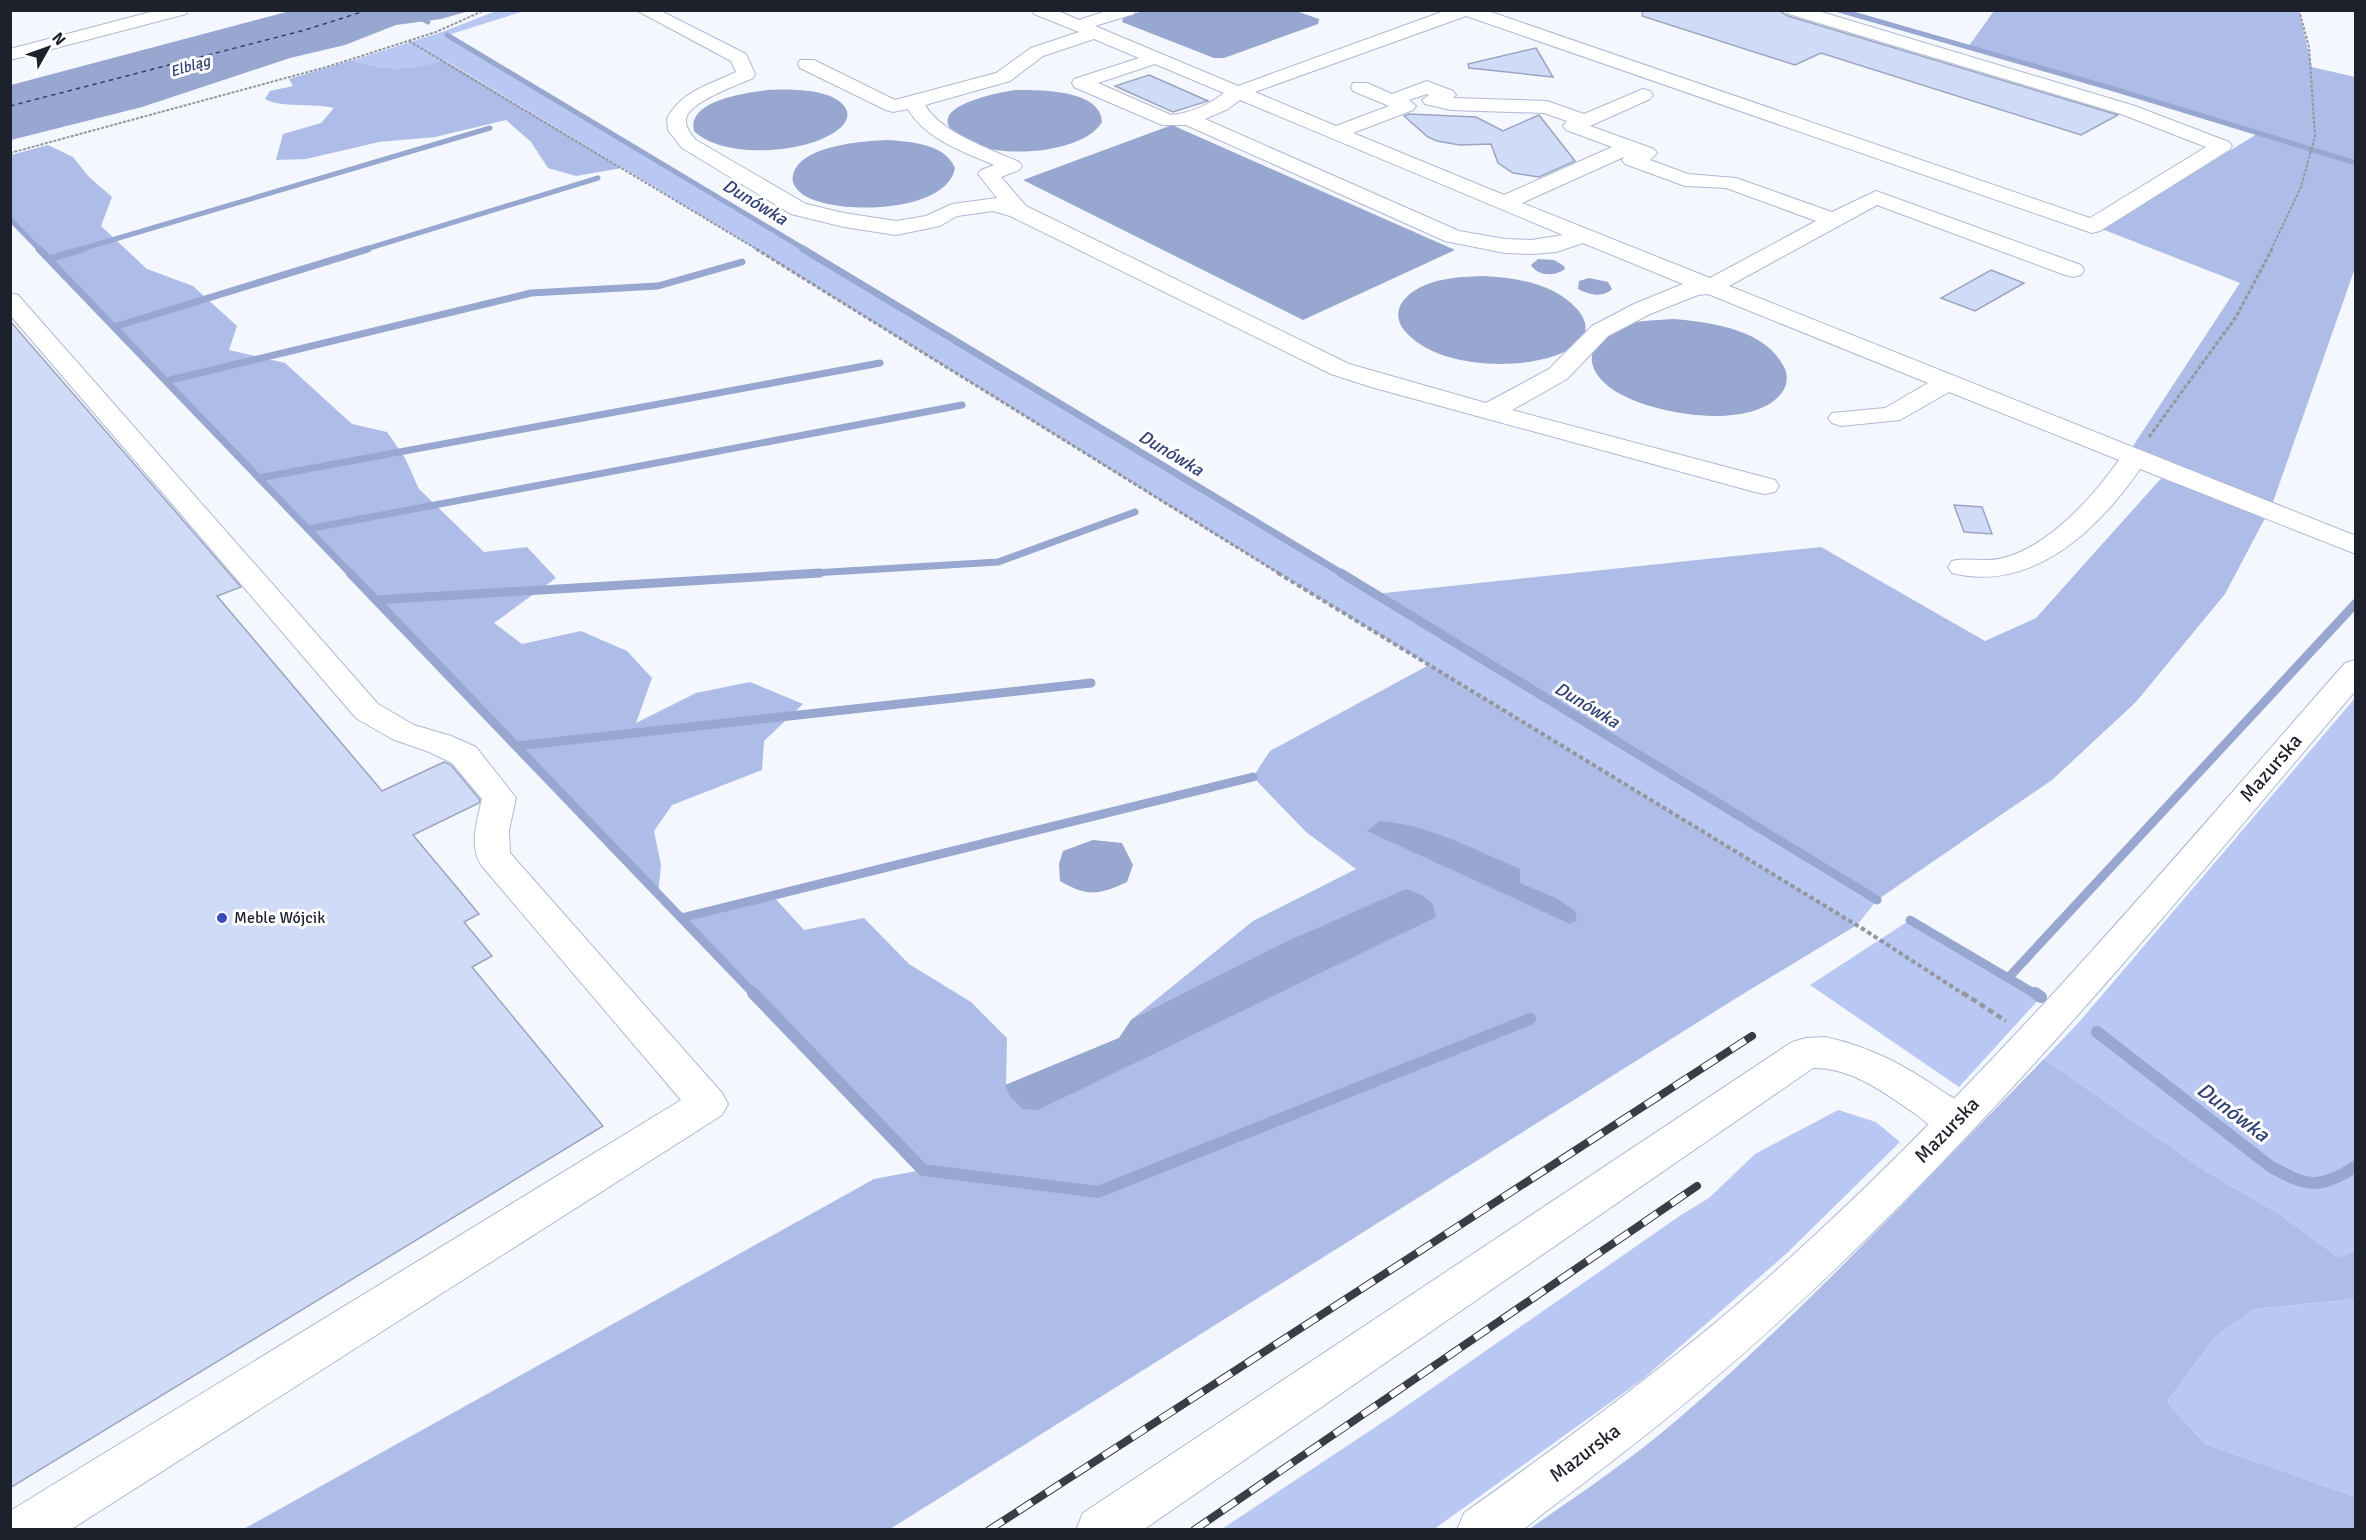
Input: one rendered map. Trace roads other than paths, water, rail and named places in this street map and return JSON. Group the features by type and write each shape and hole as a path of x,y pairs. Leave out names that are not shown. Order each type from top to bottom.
{"main road":[{"path":"10,55 180,10"},
{"path":"644,10 739,58 746,74 732,82 711,89 681,108 676,121 679,135 689,144 799,209 896,228 932,221 952,210 994,204 1018,211 1340,369 1380,382 1765,486"},
{"path":"1040,10 1584,236 2355,546"},
{"path":"807,64 893,106 1002,77 1037,52 1128,10"},
{"path":"1156,58 1081,83 1169,121 1188,119 1221,105 1238,92 1466,10 2092,226 2222,146 2127,110 1796,10"},
{"path":"1507,85 1518,95 1518,106"},
{"path":"1335,133 1406,106 1360,87"},
{"path":"1393,100 1427,87 1446,95 1432,100 1451,104 1547,108 1584,121"},
{"path":"1643,95 1573,126 1647,153 1632,160 1685,180 1729,182 1833,220"},
{"path":"914,102 917,112 934,127 1012,166 988,174 1018,211"},
{"path":"1188,119 1453,236 1505,246 1532,247 1556,245 1584,236"},
{"path":"1504,203 1630,147"},
{"path":"1490,411 1558,374 1600,331 1642,309 1694,288 1711,287 1876,197 2073,270"},
{"path":"10,300 367,711 403,732 440,744 464,755 499,798 492,830 493,856 708,1104 25,1530"},
{"path":"1841,418 1891,415 1948,382"},
{"path":"1962,567 1994,570 2024,562 2064,536 2119,482 2135,457"},
{"name":"Mazurska","path":"1481,1530 1623,1425 1742,1328 1827,1252 2034,1039 2160,898 2355,670"},
{"path":"1100,1530 1806,1053 1832,1052 1863,1062 1956,1121"}],"water":[{"path":"1144,10 1296,11 1319,19 1318,24 1224,58 1214,58 1122,22 1123,18"},
{"name":"Elbląg","path":"290,11 469,11 441,19 396,25 345,45 290,58 142,107 11,140 11,85"},
{"path":"768,90 822,93 840,102 846,109 846,120 839,129 807,144 766,150 745,150 725,146 708,140 694,131 694,120 709,105 734,96"},
{"path":"1015,90 1052,91 1080,97 1099,111 1102,122 1091,134 1074,143 1029,151 984,148 965,141 952,131 948,122 950,114 958,107 983,97"},
{"path":"1172,125 1455,250 1303,320 1023,180"},
{"path":"888,140 926,145 943,153 955,168 947,183 932,195 911,202 862,208 817,201 802,194 794,186 793,175 798,165 807,157 834,147"},
{"path":"1538,259 1554,260 1565,269 1556,273 1542,273 1531,265"},
{"path":"1484,276 1521,280 1546,288 1568,300 1577,309 1586,328 1577,344 1556,355 1526,362 1492,364 1458,359 1427,348 1402,327 1398,316 1399,308 1411,293 1440,280"},
{"path":"1589,278 1608,282 1612,289 1604,294 1596,295 1578,289 1579,281"},
{"path":"1673,319 1719,325 1749,335 1763,343 1785,368 1787,381 1785,388 1769,404 1748,412 1724,416 1697,415 1646,405 1624,396 1608,386 1598,376 1592,356 1601,339 1610,332 1632,323"},
{"path":"1379,821 1433,832 1520,869 1520,883 1556,898 1575,911 1577,921 1570,924 1367,831"},
{"path":"1093,840 1122,843 1133,865 1127,882 1101,892 1086,892 1060,881 1059,864 1063,851"},
{"path":"1406,889 1422,895 1433,904 1436,917 1038,1110 1022,1109 1010,1096 1005,1085 1119,1038 1131,1020 1281,944"}],"waterway":[{"path":"407,10 428,22"},
{"path":"1839,10 2114,89 2356,163"},
{"name":"Dunówka","path":"447,35 806,250"},
{"path":"78,250 490,128"},
{"path":"363,250 598,178"},
{"path":"10,219 40,250"},
{"path":"39,249 351,574"},
{"path":"49,259 83,249"},
{"path":"114,327 368,249"},
{"name":"Dunówka","path":"803,249 1343,574"},
{"path":"166,381 531,293 658,286 742,262"},
{"path":"259,478 880,363"},
{"path":"308,529 962,405"},
{"path":"796,574 998,562 1135,512"},
{"path":"350,573 516,746"},
{"path":"376,600 820,573"},
{"name":"Dunówka","path":"1341,573 1877,900"},
{"path":"2009,977 2356,603"},
{"path":"516,746 1091,683"},
{"path":"516,746 681,918"},
{"path":"681,918 1253,777"},
{"path":"681,918 755,995"},
{"name":"Dunówka","path":"1910,920 2037,995"},
{"path":"753,993 923,1170 1098,1192 1530,1019"},
{"name":"Dunówka","path":"2035,993 2041,997"},
{"name":"Dunówka","path":"2097,1032 2270,1166 2283,1173 2304,1182 2313,1183 2333,1179 2356,1166"}],"railway":[{"path":"989,1530 1752,1036"},
{"path":"1194,1530 1697,1186"}],"place":[{"name":"Meble Wójcik","path":"222,918"}]}
